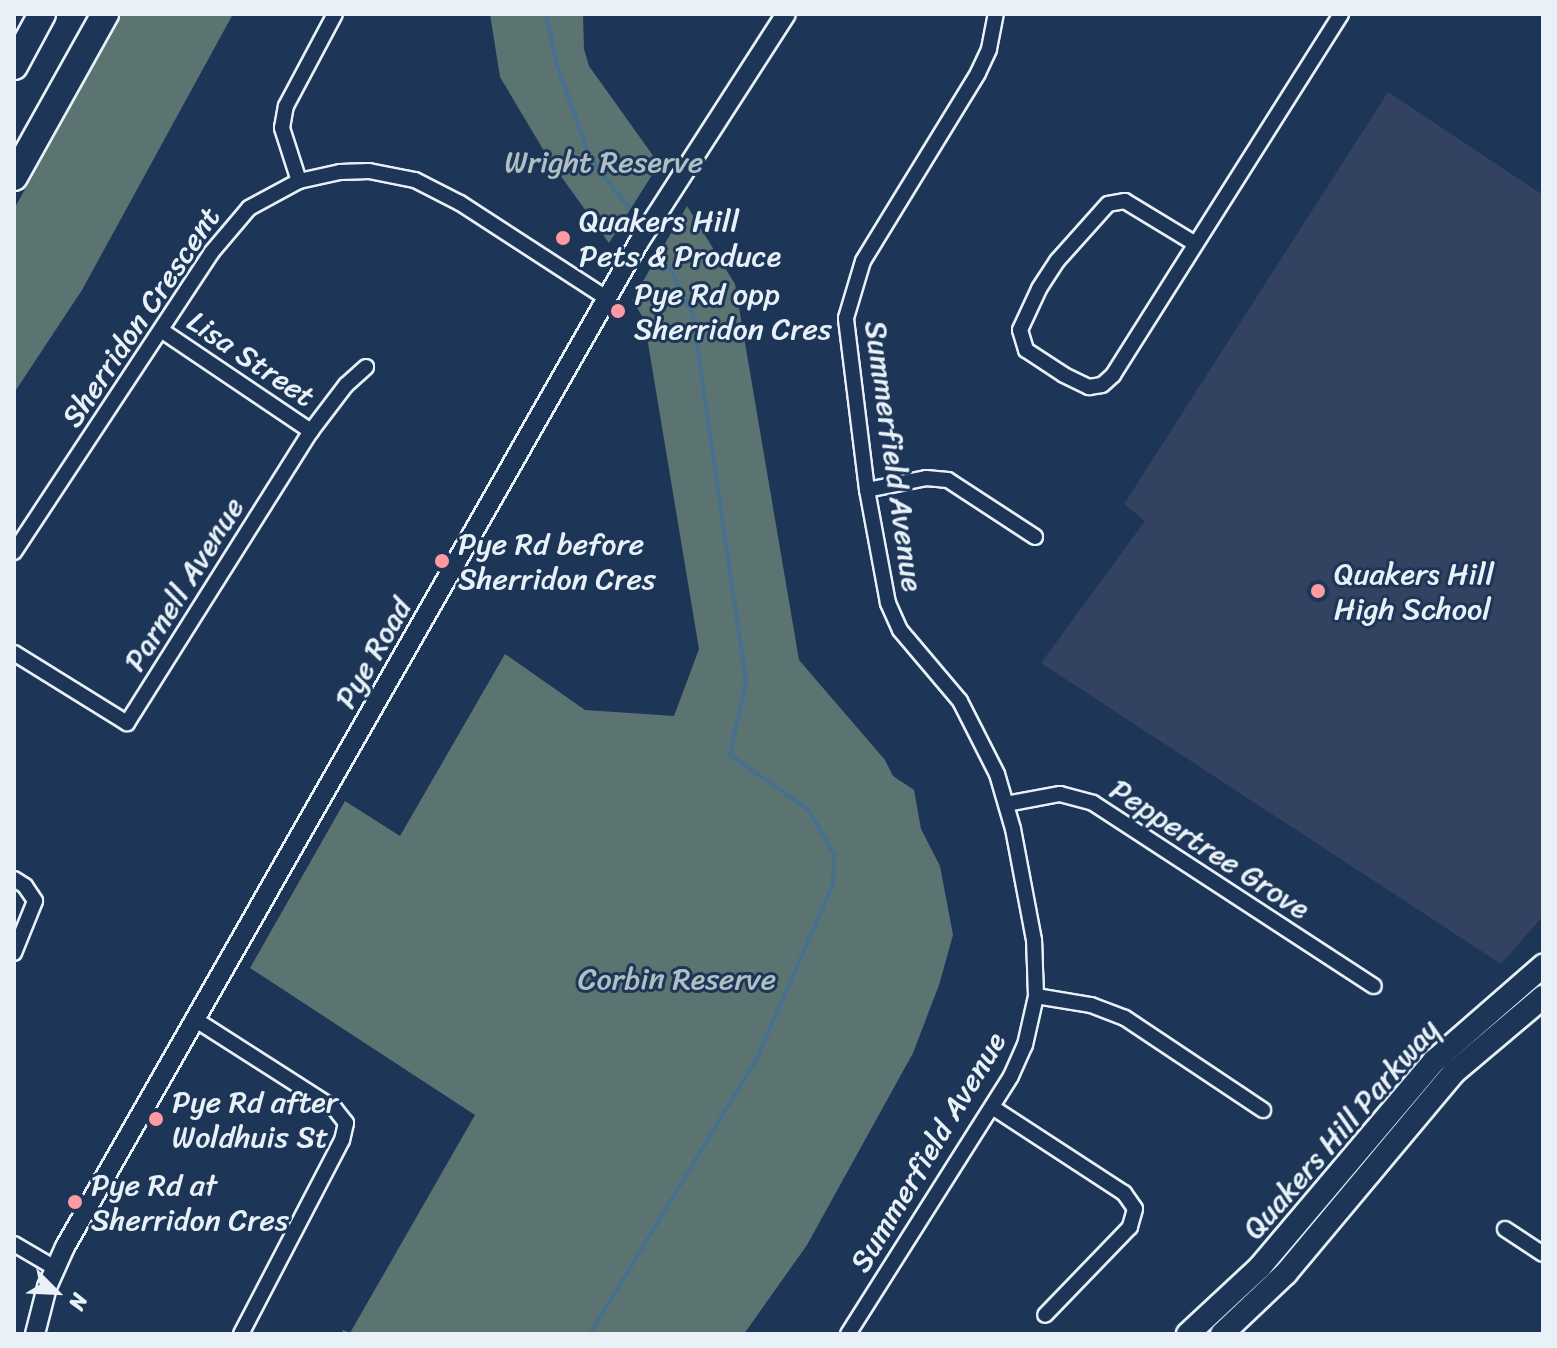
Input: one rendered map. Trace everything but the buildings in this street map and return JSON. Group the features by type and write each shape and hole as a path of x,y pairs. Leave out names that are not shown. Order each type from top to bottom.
{"highway":[{"path":"14,66 42,14"},
{"path":"14,177 105,14"}],"main road":[{"name":"Quakers Hill Parkway","path":"1188,1334 1260,1267 1434,1061 1543,966"},
{"name":"Quakers Hill Parkway","path":"1222,1334 1286,1273 1453,1073 1543,997"}],"street":[{"path":"299,181 284,139 286,106 335,14"},
{"name":"Pye Road","path":"35,1334 55,1268 196,1020 658,212 786,14"},
{"name":"Summerfield Avenue","path":"848,1334 992,1107 1025,1045 1036,996 1036,952 997,774 967,711 900,630 890,613 867,490 846,318 852,289 863,261 978,73 989,49 996,14"},
{"path":"1194,243 1125,201 1108,204 1057,261 1039,289 1020,330 1026,350 1089,387 1102,385 1113,375 1341,14"},
{"name":"Sherridon Crescent","path":"14,552 211,253 249,208 299,181 340,172 369,171 415,180 460,203 608,299"},
{"name":"Lisa Street","path":"161,330 311,431"},
{"name":"Parnell Avenue","path":"14,653 127,723 311,431 346,385 366,367"},
{"path":"867,490 926,478 948,480 1035,537"},
{"name":"Peppertree Grove","path":"1006,804 1060,794 1093,803 1374,986"},
{"path":"14,879 35,901 14,953"},
{"path":"1036,996 1091,1005 1125,1018 1263,1110"},
{"path":"196,1020 352,1121 241,1334"},
{"path":"992,1107 1124,1193 1135,1209 1130,1227 1045,1315"},
{"path":"1505,1229 1543,1254"},
{"path":"14,1244 55,1268"}],"shaded area":[{"name":"Quakers Hill High School","path":"1388,92 1543,195 1543,916 1501,964 1041,663 1145,521 1124,504"}],"green space":[{"path":"122,14 233,14 82,290 14,393 14,209"},
{"name":"Wright Reserve","path":"490,14 583,14 584,49 589,66 659,164 609,243 550,161 500,77"},
{"name":"Corbin Reserve","path":"687,206 735,284 799,660 885,760 893,776 914,790 921,829 940,866 953,935 939,985 913,1053 807,1245 744,1334 341,1334 343,1330 350,1333 475,1115 250,968 345,801 400,836 505,654 585,710 674,716 699,649 644,319 632,300"}],"waterway":[{"path":"546,14 557,65 590,158 629,208"},
{"path":"590,1334 756,1060 833,885 834,854 808,809 730,755 746,681 692,313 662,252"}],"place":[{"name":"Quakers Hill Pets & Produce","path":"563,238"},
{"name":"Pye Rd opp Sherridon Cres","path":"618,311"},
{"name":"Pye Rd before Sherridon Cres","path":"442,561"},
{"name":"Quakers Hill High School","path":"1318,591"},
{"name":"Pye Rd after Woldhuis St","path":"156,1119"},
{"name":"Pye Rd at Sherridon Cres","path":"75,1202"}]}
